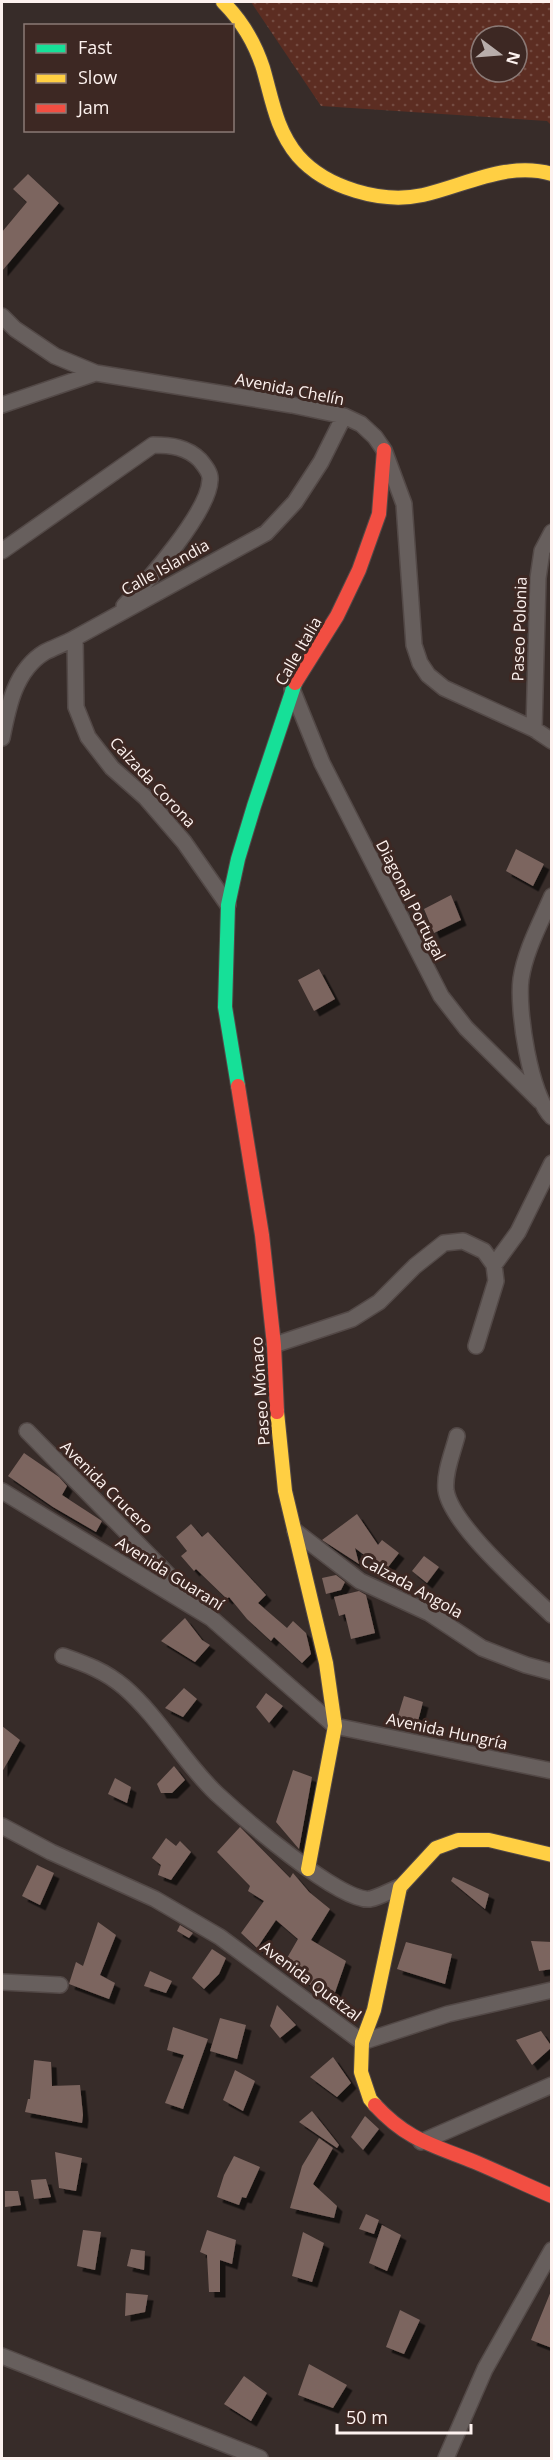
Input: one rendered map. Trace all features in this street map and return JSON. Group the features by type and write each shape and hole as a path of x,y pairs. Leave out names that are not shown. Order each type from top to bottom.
{"street":[{"path":"223,2 230,8 257,51 277,121 303,164 331,184 376,196 420,196 506,171 543,170 552,174"},
{"name":"Avenida Chelín","path":"2,316 15,329 55,356 96,373 292,405 344,416 361,424 375,437 384,450 404,504 414,645 420,663 428,675 444,688 534,729 552,741"},
{"path":"2,405 96,373"},
{"name":"Calle Islandia","path":"2,738 11,696 25,671 44,653 266,533 295,502 321,462 344,416"},
{"path":"2,550 153,446 170,445 191,451 205,466 210,479 204,499 171,552 152,577 114,617"},
{"name":"Calle Italia","path":"228,905 241,848 292,689 337,616 359,570 379,514 384,450"},
{"name":"Paseo Polonia","path":"534,729 538,578 542,551 552,532"},
{"name":"Calzada Corona","path":"75,638 76,707 88,737 112,768 146,798 184,842 228,905"},
{"name":"Diagonal Portugal","path":"292,689 322,763 441,996 466,1028 540,1101"},
{"path":"552,896 521,977 520,993 526,1046 540,1101 552,1117"},
{"name":"Paseo Mónaco","path":"228,905 225,1007 262,1234 274,1346 275,1397 285,1491 326,1663 335,1726 308,1869"},
{"path":"494,1265 518,1232 552,1163"},
{"path":"274,1346 352,1319 379,1302 415,1266 444,1243 463,1241 484,1251 494,1265 496,1281 476,1346"},
{"name":"Avenida Crucero","path":"27,1431 211,1618"},
{"path":"457,1436 446,1490 452,1506 468,1531 552,1615"},
{"name":"Avenida Guaraní","path":"2,1491 211,1618 335,1726"},
{"name":"Calzada Angola","path":"295,1532 360,1581 429,1613 482,1648 526,1665 552,1672"},
{"path":"63,1656 99,1668 124,1687 216,1793 308,1869 345,1893 369,1899 400,1887 436,1848 458,1840 489,1840 552,1855"},
{"name":"Avenida Hungría","path":"335,1726 552,1771"},
{"name":"Avenida Quetzal","path":"2,1827 51,1852 156,1899 246,1955 362,2042 361,2072 370,2099 392,2123 421,2142 475,2162 552,2196"},
{"path":"362,2042 374,2010 400,1887"},
{"path":"2,1982 60,1985"},
{"path":"362,2042 448,2014 552,1990"},
{"path":"421,2142 552,2085"},
{"path":"446,2458 485,2369 552,2250"},
{"path":"2,2356 261,2458"}],"shaded area":[{"path":"251,2 551,2 551,125 547,121 321,106"}],"building":[{"path":"28,174 59,203 2,271 2,232 27,202 13,189"},
{"path":"516,849 544,864 533,886 506,871"},
{"path":"451,895 461,920 434,933 424,909"},
{"path":"319,969 335,999 314,1011 298,980"},
{"path":"24,1453 59,1477 67,1486 62,1495 102,1521 96,1532 53,1507 8,1476"},
{"path":"357,1514 378,1545 382,1540 399,1553 385,1571 355,1548 359,1564 322,1540"},
{"path":"191,1524 202,1537 208,1532 266,1595 258,1603 287,1628 293,1621 306,1633 311,1654 302,1663 274,1637 271,1641 247,1619 229,1597 227,1599 196,1569 194,1571 181,1556 187,1551 176,1537"},
{"path":"424,1556 439,1567 427,1583 412,1571"},
{"path":"336,1575 345,1582 341,1590 326,1594 322,1578"},
{"path":"359,1591 366,1595 375,1633 351,1639 345,1614 339,1616 334,1597"},
{"path":"185,1618 202,1640 210,1645 195,1662 161,1641"},
{"path":"184,1688 197,1699 183,1717 165,1708"},
{"path":"266,1693 283,1706 269,1723 256,1707"},
{"path":"404,1696 423,1702 417,1725 397,1719"},
{"path":"2,1726 20,1740 2,1772"},
{"path":"174,1766 185,1780 172,1793 161,1793 157,1784"},
{"path":"293,1770 312,1777 299,1849 276,1822"},
{"path":"115,1778 131,1787 127,1803 108,1794"},
{"path":"240,1827 290,1878 293,1873 309,1892 330,1909 311,1940 346,1961 332,2001 283,1965 298,1939 276,1920 257,1948 241,1933 264,1901 248,1891 250,1886 217,1852"},
{"path":"166,1838 176,1846 180,1841 191,1852 171,1880 158,1875 161,1865 152,1858"},
{"path":"37,1865 54,1873 40,1905 22,1896"},
{"path":"453,1877 489,1894 485,1909 451,1881"},
{"path":"98,1922 116,1935 100,1975 115,1983 109,1999 69,1984 76,1962 83,1966"},
{"path":"180,1925 193,1933 189,1938 177,1931"},
{"path":"531,1941 552,1942 552,1969 539,1971"},
{"path":"406,1942 452,1954 445,1984 397,1969"},
{"path":"212,1949 226,1958 219,1974 204,1989 192,1978"},
{"path":"150,1971 172,1981 166,1993 144,1986"},
{"path":"277,2005 296,2025 280,2038 270,2026"},
{"path":"220,2018 246,2025 237,2059 210,2051"},
{"path":"173,2027 208,2039 183,2109 165,2103 184,2055 167,2050"},
{"path":"541,2031 552,2047 532,2065 516,2040"},
{"path":"333,2057 351,2083 337,2097 310,2077"},
{"path":"34,2060 51,2062 52,2086 80,2085 82,2123 25,2112 28,2099 30,2099"},
{"path":"235,2070 255,2081 243,2111 223,2100"},
{"path":"312,2111 339,2145 337,2148 299,2122"},
{"path":"365,2116 379,2129 363,2150 351,2137"},
{"path":"319,2138 333,2148 313,2184 337,2206 334,2218 290,2208 302,2166"},
{"path":"55,2152 82,2158 76,2191 59,2188"},
{"path":"234,2156 260,2167 246,2198 242,2197 239,2205 217,2197 224,2175"},
{"path":"46,2179 51,2197 34,2199 31,2180"},
{"path":"5,2191 18,2191 21,2205 5,2207"},
{"path":"366,2214 379,2220 374,2234 359,2229"},
{"path":"382,2225 401,2235 387,2271 369,2263"},
{"path":"83,2230 101,2232 95,2270 77,2266"},
{"path":"207,2230 236,2240 232,2264 220,2260 220,2292 209,2292 207,2255 200,2252"},
{"path":"303,2232 324,2243 312,2282 292,2276"},
{"path":"131,2249 145,2251 144,2270 127,2266"},
{"path":"552,2292 552,2348 531,2340"},
{"path":"126,2293 148,2295 145,2312 125,2316"},
{"path":"400,2310 420,2320 404,2354 386,2347"},
{"path":"309,2364 347,2385 333,2408 298,2395"},
{"path":"244,2376 267,2393 251,2421 224,2404"}],"traffic: fast":[{"path":"238,1086 225,1007 228,905 238,859 295,683"}],"traffic: slow":[{"path":"223,2 252,41 263,68 280,125 291,146 310,167 339,185 373,195 407,197 439,191 503,172 519,170 552,174"},
{"path":"277,1412 285,1491 326,1663 335,1726 308,1869"},
{"path":"375,2105 370,2099 361,2072 362,2042 374,2010 400,1887 436,1848 458,1840 489,1840 552,1855"}],"traffic: jam":[{"path":"295,683 337,616 359,570 379,514 384,450"},
{"path":"238,1086 262,1235 274,1345 277,1412"},
{"path":"375,2105 398,2126 421,2140 552,2196"}]}
